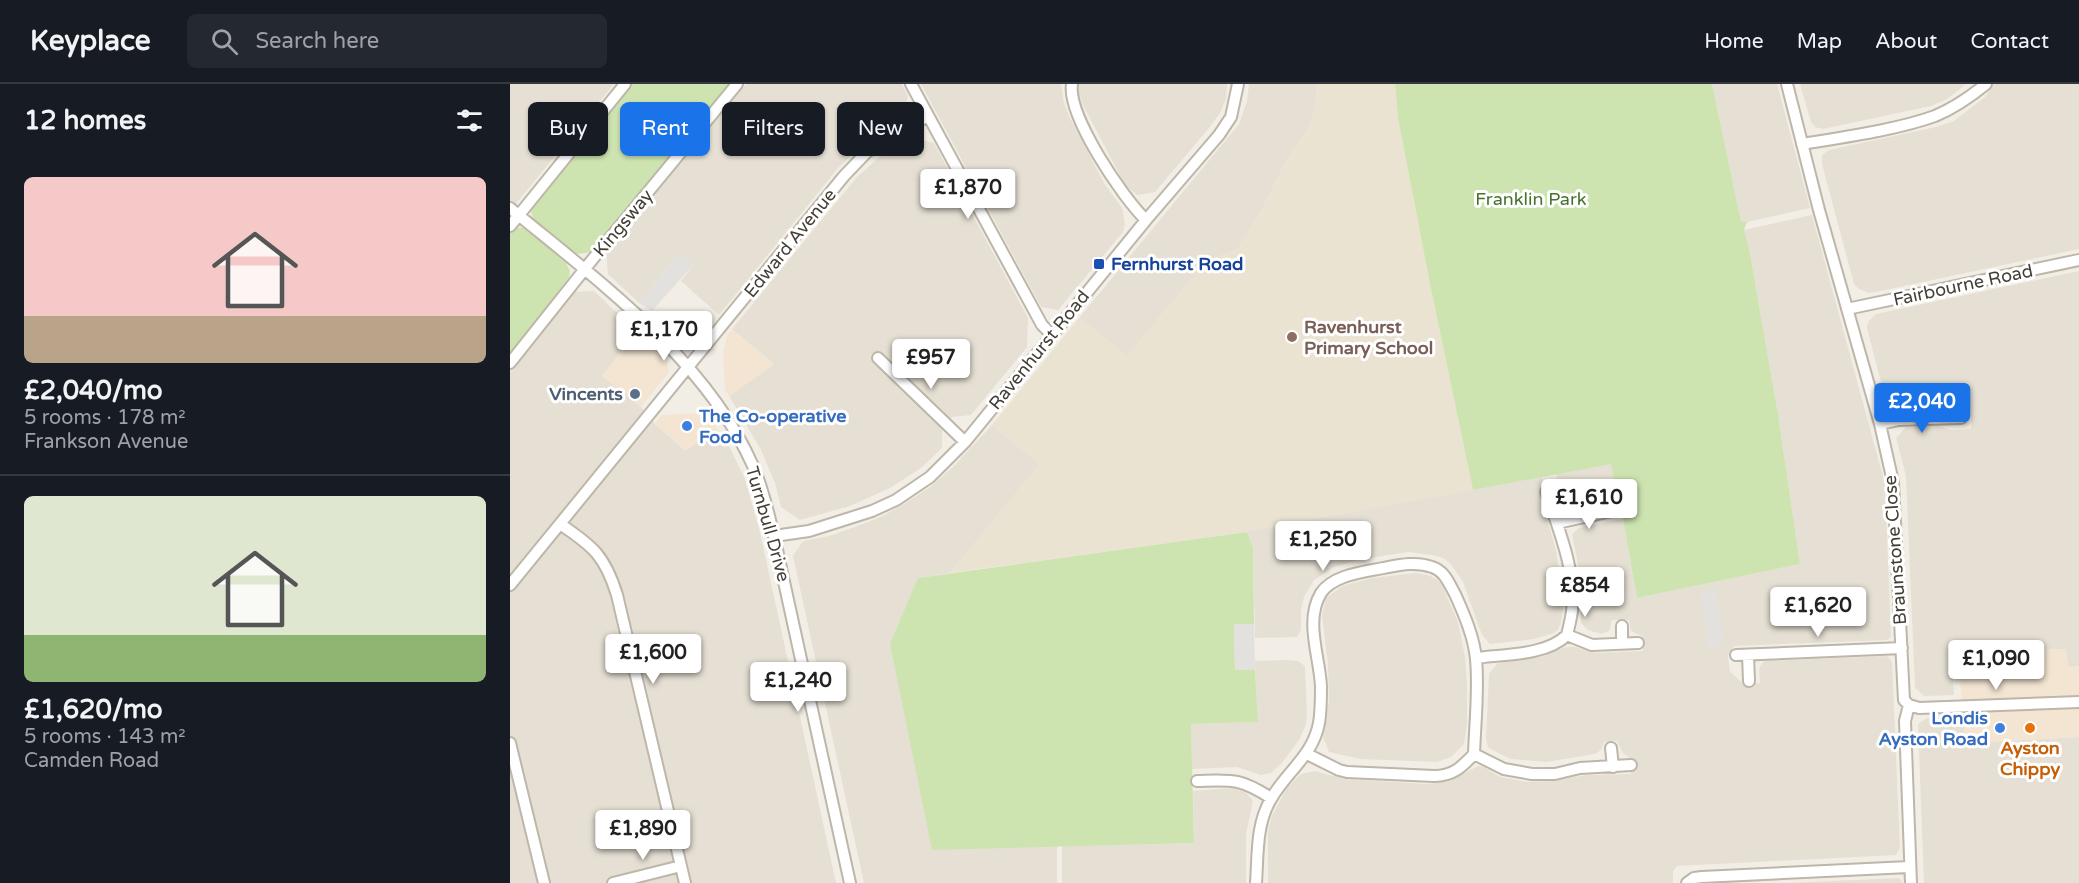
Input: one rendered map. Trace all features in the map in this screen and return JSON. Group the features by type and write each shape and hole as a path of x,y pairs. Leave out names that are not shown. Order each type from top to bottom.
{"street":[{"path":"510,226 625,84"},
{"name":"Kingsway","path":"510,363 737,84"},
{"path":"911,84 1041,326 1052,335"},
{"path":"1072,84 1070,95 1087,135 1112,179 1127,200 1146,220"},
{"name":"Ravenhurst Road","path":"774,536 809,531 848,519 897,500 930,477 965,442 1146,220 1219,135 1231,117 1238,84"},
{"name":"Braunstone Close","path":"1787,84 1880,424 1893,482 1904,700 1909,705 1905,721 1911,883"},
{"path":"1802,144 1879,130 1934,116 1966,100 1986,84"},
{"name":"Edward Avenue","path":"510,585 844,176 867,152 928,116"},
{"name":"Turnbull Drive","path":"510,208 585,270 658,336 720,410 744,447 758,479 774,536 850,883"},
{"name":"Fairbourne Road","path":"1847,309 2079,260"},
{"path":"878,358 965,442"},
{"path":"1880,424 1898,420 1961,418"},
{"path":"1476,658 1551,646 1567,635 1573,610 1571,583 1566,555 1546,492"},
{"path":"1557,523 1616,510"},
{"path":"560,524 584,540 599,555 610,572 684,883"},
{"path":"1256,883 1258,841 1262,819 1271,798 1307,754 1314,741 1319,723 1321,686 1314,609 1327,586 1349,576 1410,563 1433,567 1447,578 1463,612 1476,658 1474,754 1459,770 1446,776 1434,777 1347,772 1307,754"},
{"path":"1622,626 1622,644"},
{"path":"1567,635 1592,645 1638,642"},
{"path":"1736,655 1902,648"},
{"path":"1748,655 1749,681"},
{"path":"1909,705 1919,708 2079,702"},
{"path":"510,742 543,883"},
{"path":"1611,748 1613,767"},
{"path":"1474,754 1504,769 1532,774 1555,774 1580,768 1631,765"},
{"path":"1197,781 1235,780 1271,798"},
{"path":"613,883 681,866"},
{"path":"1688,882 1702,877 1909,867"}],"shaded area":[{"path":"510,84 614,84 599,102 528,102 528,156 555,156 510,211"},
{"path":"746,84 902,84 908,96 906,102 837,102 837,156 851,156 839,167 719,315 681,281 693,265 679,254 639,303 608,274 606,251 686,156 710,156 710,127 722,113 722,156 825,156 825,102 731,102"},
{"path":"921,84 1061,84 1064,103 1070,118 1104,183 1122,208 1125,224 1123,232 1058,310 1041,307"},
{"path":"1078,84 1227,84 1226,99 1220,113 1209,128 1155,192 1137,195 1125,185 1083,105"},
{"path":"1249,84 1317,84 1315,109 1310,125 1285,163 1262,209 1238,249 1207,261 1127,356 1079,318 1239,124 1247,101"},
{"name":"Ravenhurst Primary School","path":"1317,84 1395,84 1398,118 1473,490 1247,532 950,573 1040,464 992,425 1079,318 1127,356 1207,261 1238,249 1262,209 1285,163 1310,125 1315,109"},
{"path":"1712,84 1777,84 1810,208 1747,222 1741,221"},
{"path":"1800,84 1966,84 1947,99 1931,106 1823,129 1815,127 1811,122"},
{"path":"1994,84 2079,84 2079,249 1876,292 1869,293 1859,289 1854,284 1822,164 1822,155 1829,150 1954,121 1985,97"},
{"path":"924,140 934,143 1028,318 1027,347 971,415 952,417 942,430 942,448 921,468 890,488 850,506 800,520 781,507 775,483 760,448 729,396 774,364 732,329 857,177 880,156 924,156"},
{"path":"1812,215 1885,484 1891,637 1887,640 1734,646 1728,656 1730,672 1744,684 1760,683 1759,668 1764,661 1887,656 1890,659 1892,662 1900,848 1896,855 1677,866 1673,871 1673,883 1268,883 1268,832 1272,816 1286,789 1301,774 1315,771 1344,779 1427,784 1450,781 1478,766 1500,777 1527,782 1552,781 1586,775 1631,774 1630,758 1623,753 1617,741 1604,742 1601,750 1595,754 1546,762 1511,759 1492,750 1488,747 1486,739 1489,674 1498,663 1541,657 1566,647 1576,647 1596,653 1643,651 1642,636 1631,631 1629,620 1612,620 1609,631 1601,634 1588,630 1581,623 1581,579 1572,534 1579,528 1623,519 1637,598 1800,564 1778,414 1744,230"},
{"path":"679,254 693,265 652,311 639,303"},
{"path":"2079,271 2079,666 2068,667 2066,649 1951,653 1954,695 1924,696 1915,688 1906,476 1896,438 1906,427 1939,426 1951,430 1971,429 1971,410 1962,403 1951,404 1936,410 1899,411 1886,401 1867,328 1868,322 1876,314"},
{"path":"594,291 637,332 602,376 641,407 655,424 685,450 718,430 726,440 745,479 760,532 836,883 510,883 510,372 574,292"},
{"path":"732,329 774,364 729,396 725,390 723,352 727,336"},
{"path":"637,332 665,356 669,372 641,407 602,376"},
{"path":"706,413 718,430 686,450 655,424 661,415"},
{"path":"992,425 1040,464 950,573 918,578 932,849 1057,846 1057,883 864,883 793,556 803,541 829,536 883,516 930,487 954,466"},
{"path":"1611,463 1619,505 1574,510 1565,508 1562,504 1556,474"},
{"path":"1542,477 1545,489 1539,491 1556,550 1564,604 1561,622 1554,633 1534,639 1490,644 1482,635 1463,582 1450,563 1432,555 1408,552 1357,560 1332,568 1314,580 1304,597 1301,609 1301,630 1297,637 1255,638 1253,547 1247,532"},
{"path":"1416,573 1438,580 1458,622 1465,657 1467,685 1467,724 1464,744 1451,757 1437,762 1360,759 1329,752 1323,737 1329,700 1328,664 1322,615 1326,598 1342,586 1372,578"},
{"path":"1716,588 1724,644 1708,648 1701,592"},
{"path":"1234,624 1254,624 1255,670 1235,670"},
{"path":"2066,649 2068,667 2079,666 2079,737 1965,743 1958,652"},
{"path":"1255,661 1298,661 1305,666 1307,714 1306,724 1299,740 1282,763 1271,773 1261,775 1237,767 1192,769 1191,724 1257,722"},
{"path":"1963,716 1965,743 2079,737 2079,883 1924,883 1918,724 1927,718"},
{"path":"1234,788 1246,793 1253,801 1246,834 1246,883 1062,883 1062,846 1194,843 1193,791"},
{"path":"1899,878 1902,883 1786,883"}],"green space":[{"path":"632,84 730,84 710,108 710,102 620,102 620,156 671,156 593,250 576,254 533,219 531,211 575,156 608,156 608,114"},
{"name":"Franklin Park","path":"1395,84 1712,84 1741,221 1747,222 1744,230 1778,414 1800,564 1637,598 1623,519 1626,509 1619,505 1611,464 1473,490 1398,118"},
{"path":"522,227 566,263 570,271 569,277 556,295 510,353 510,233"},
{"path":"1247,532 1253,547 1254,624 1234,625 1235,670 1255,670 1258,722 1191,724 1194,843 932,850 890,644 918,578"}],"place":[{"name":"Fernhurst Road","path":"1099,264"},
{"name":"Ravenhurst Primary School","path":"1292,337"},
{"name":"Vincents","path":"635,394"},
{"name":"The Co-operative Food","path":"687,426"},
{"name":"Londis Ayston Road","path":"2000,728"},
{"name":"Ayston Chippy","path":"2030,728"}]}
